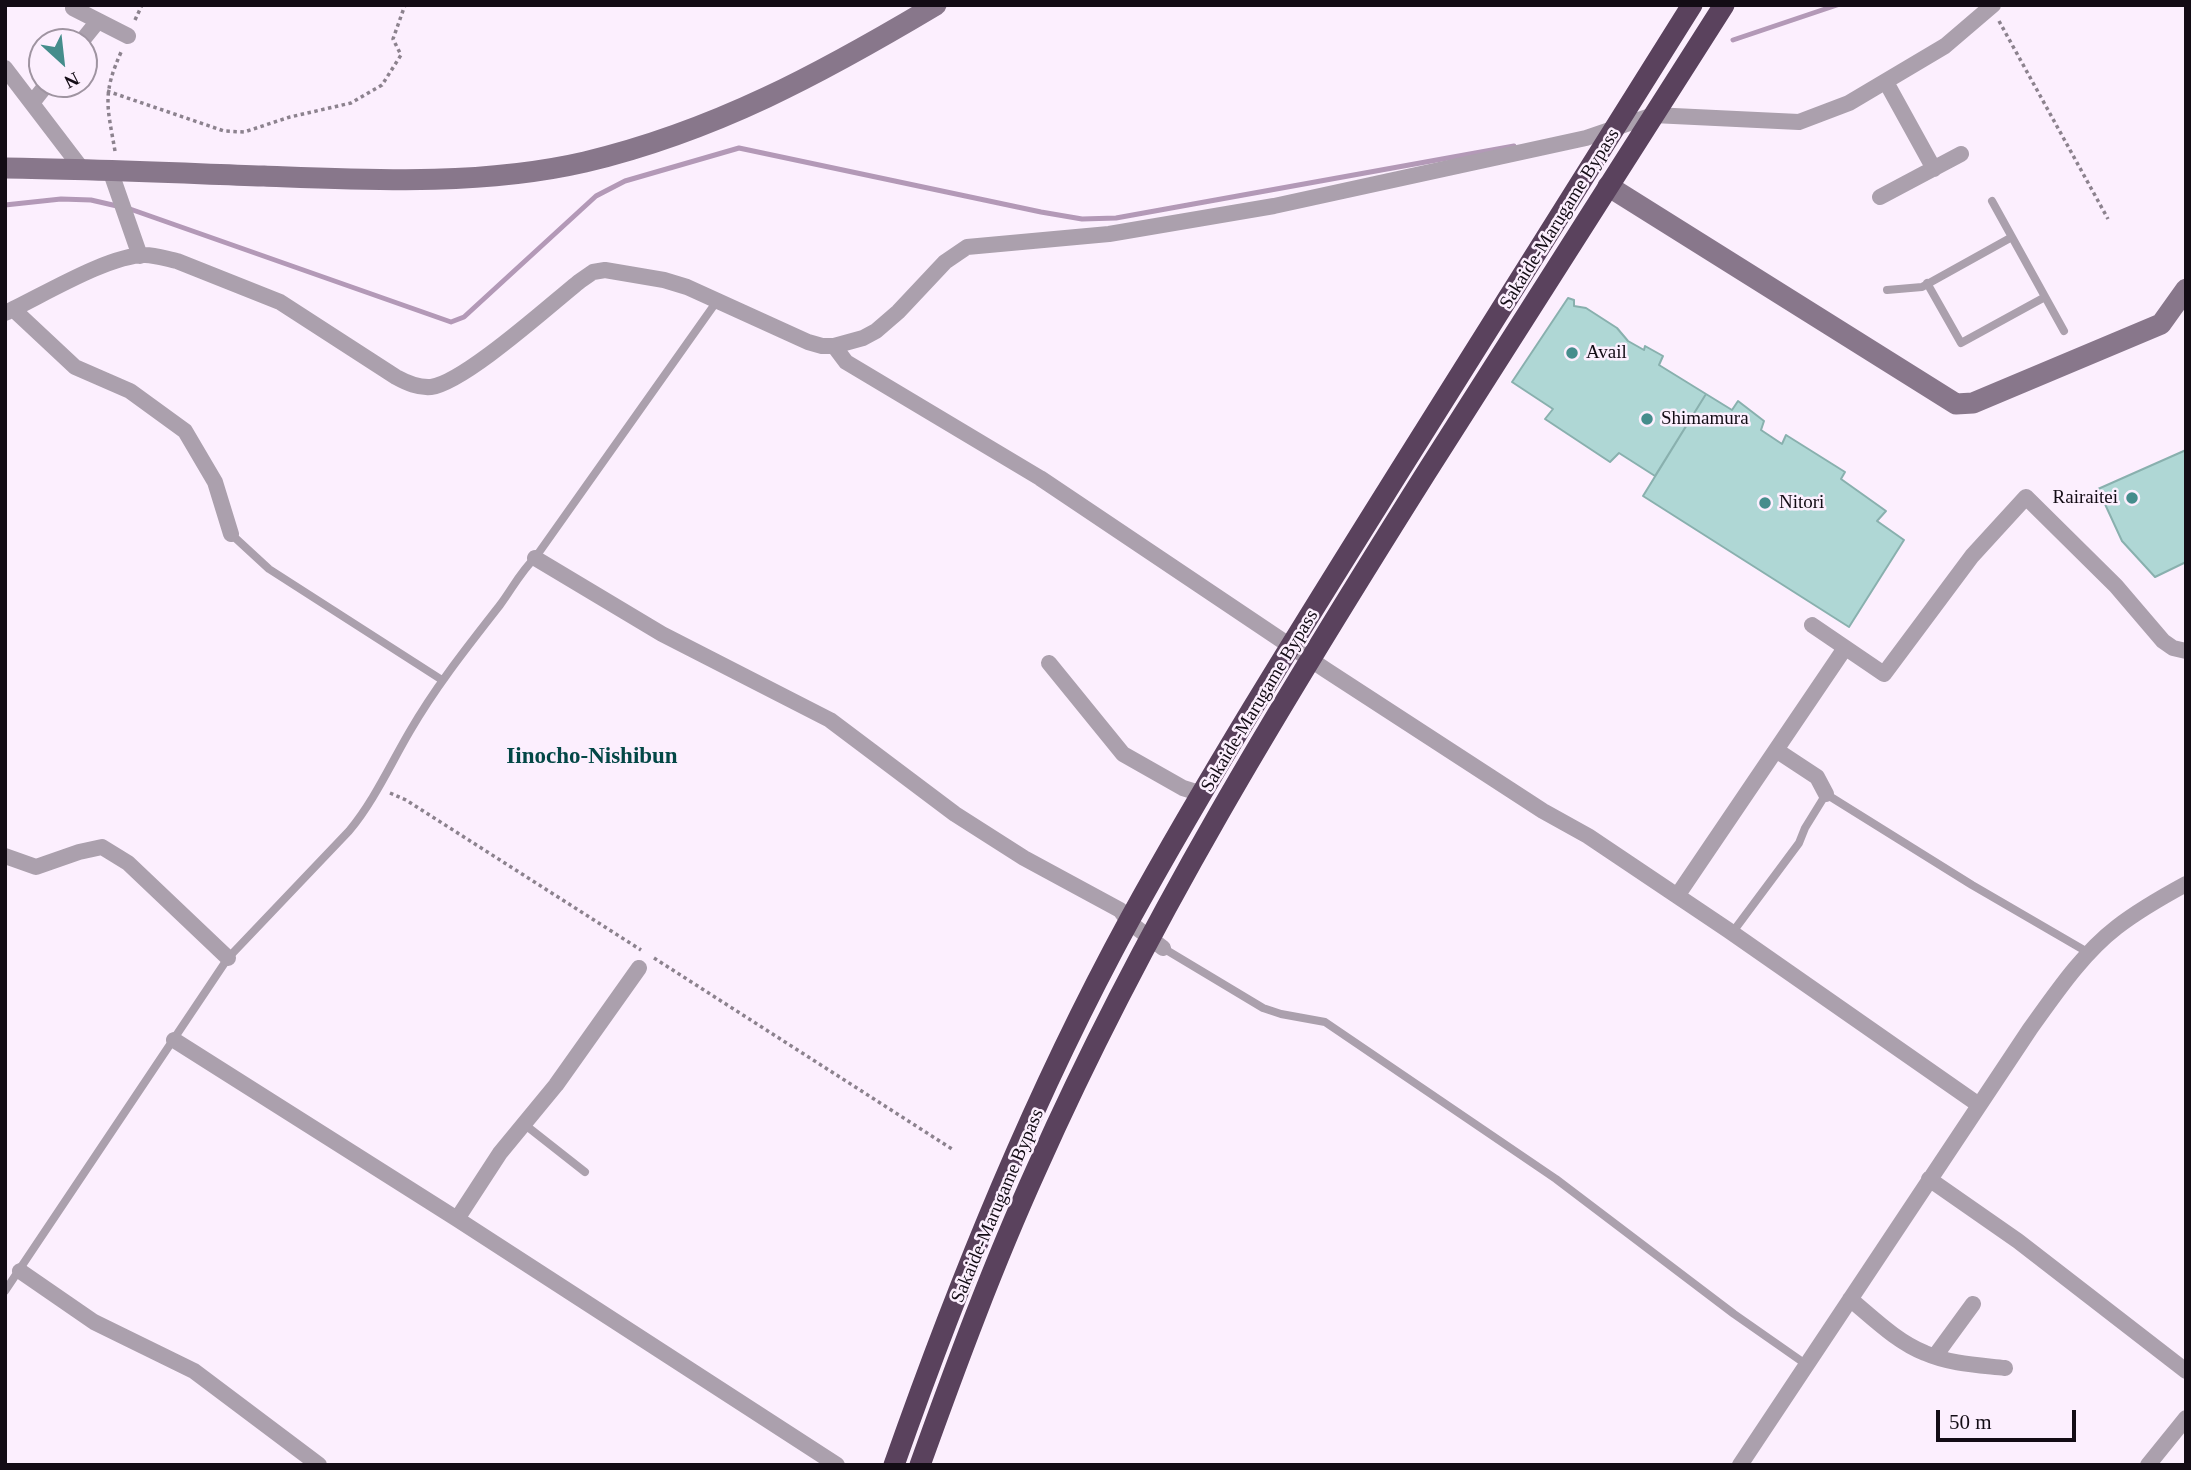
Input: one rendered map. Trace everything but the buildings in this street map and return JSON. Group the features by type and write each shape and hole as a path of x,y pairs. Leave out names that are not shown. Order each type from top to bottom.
{"highway":[{"name":"Sakaide-Marugame Bypass","path":"894,1465 948,1319 1012,1163 1129,922 1290,645 1692,5"},
{"name":"Sakaide-Marugame Bypass","path":"920,1465 970,1330 1036,1169 1309,658 1724,5"}],"street":[{"path":"5,168 430,179 494,176 585,162 676,136 728,117 803,81 936,5"},
{"path":"231,534 215,482 185,431 130,391 75,367 9,311 114,261 140,256 177,261 280,302 396,377 422,387 442,384 476,364 593,272 606,270 664,280 687,287 808,342 834,346 863,338 876,331 898,312 945,262 967,247 1109,234 1273,206 1533,151 1586,138 1653,115 1799,121 1849,103 1886,82 1945,46 1992,6"},
{"path":"73,8 128,36"},
{"path":"92,28 98,21"},
{"path":"5,68 82,169"},
{"path":"1886,82 1934,169"},
{"path":"32,103 36,98"},
{"path":"1880,197 1961,154"},
{"path":"114,170 118,194 140,256"},
{"path":"1608,186 1956,404 1973,403 2161,324 2186,289"},
{"path":"834,346 846,362 1040,478 1309,658 1677,896 1979,1105"},
{"path":"1812,625 1884,674 1972,556 2026,497 2116,586 2163,641 2173,648 2186,651"},
{"path":"535,558 662,634 830,720 955,814 1024,858 1120,910 1129,922 1157,943"},
{"path":"1677,896 1845,648"},
{"path":"1049,663 1123,754 1183,788 1202,794"},
{"path":"1776,750 1816,777 1826,794"},
{"path":"5,856 36,867 79,852 102,848 128,863 229,958"},
{"path":"1740,1465 2029,1029 2089,953 2116,927 2154,901 2186,884"},
{"path":"457,1219 500,1153 556,1085 639,968"},
{"path":"174,1040 837,1465"},
{"path":"1929,1179 2018,1241 2186,1371"},
{"path":"20,1272 94,1322 194,1371 318,1465"},
{"path":"1850,1299 1886,1330 1924,1353 1956,1362 2005,1368"},
{"path":"1935,1356 1973,1304"},
{"path":"2148,1465 2186,1418"}],"lane":[{"path":"1992,201 2064,331"},
{"path":"1887,290 1922,287 2012,237"},
{"path":"1927,284 1961,343 2045,297"},
{"path":"5,1291 229,958 366,810 442,680 525,567 535,558 717,301"},
{"path":"231,534 269,569 442,680"},
{"path":"1732,933 1800,843 1805,828 1826,794 1972,885 2089,953"},
{"path":"1157,943 1263,1007 1281,1014 1325,1022 1556,1179 1734,1314 1807,1365"},
{"path":"524,1124 585,1172"}],"path":[{"path":"114,170 107,91 109,80 142,5"},
{"path":"107,91 224,131 244,132 290,117 351,103 382,85 401,55 393,39 405,5"},
{"path":"1992,6 2108,219"},
{"path":"378,788 406,800 951,1149"}],"waterway":[{"path":"1733,40 1837,5"},
{"path":"5,205 61,199 91,200 130,209 451,322 464,317 596,196 625,181 739,148 1082,219 1116,218 1514,146"}],"place":[{"name":"Avail","path":"1572,353"},
{"name":"Shimamura","path":"1647,419"},
{"name":"Rairaitei","path":"2132,498"},
{"name":"Nitori","path":"1765,503"}],"district":[{"name":"Iinocho-Nishibun","path":"592,757"}]}
